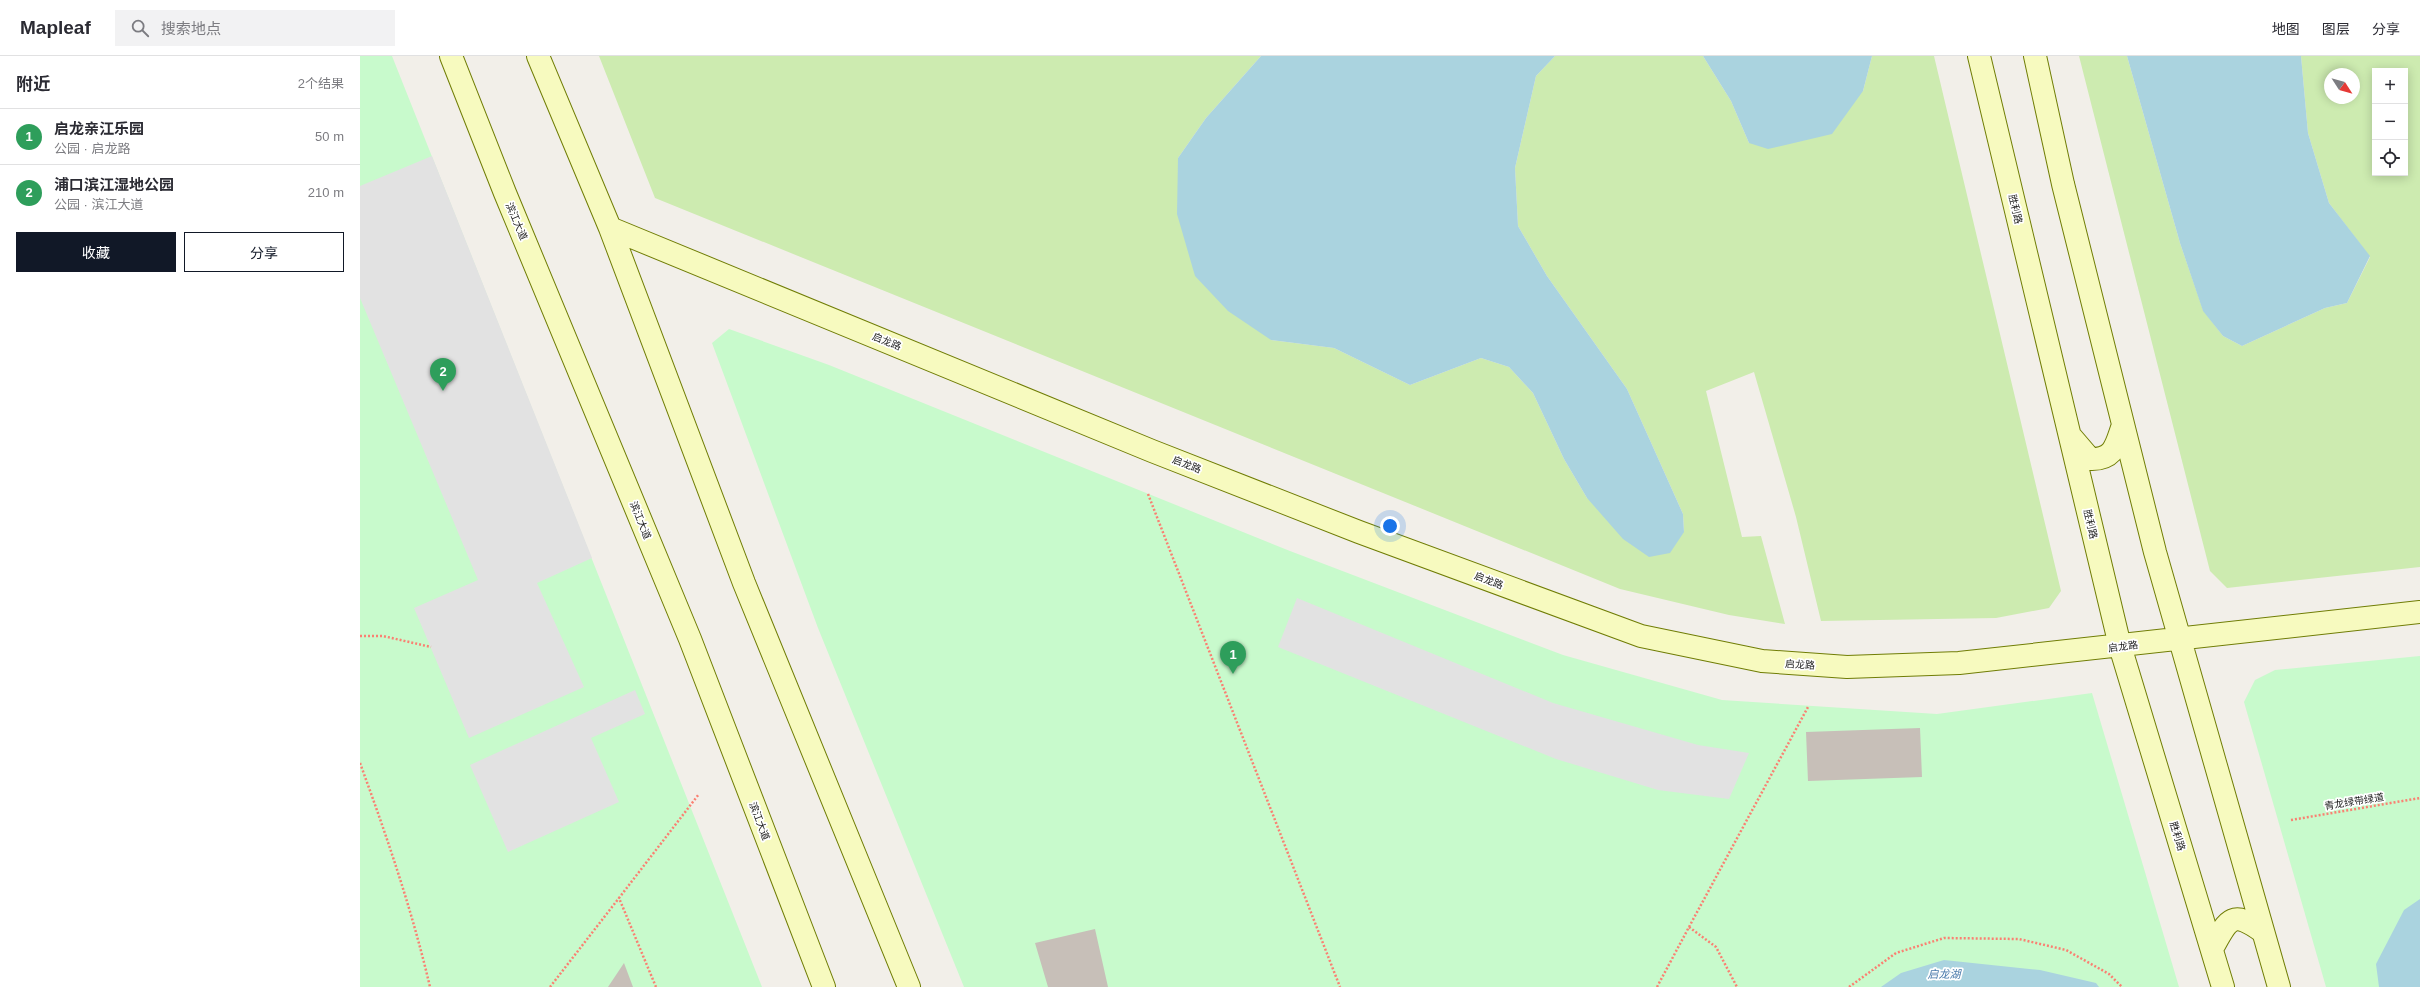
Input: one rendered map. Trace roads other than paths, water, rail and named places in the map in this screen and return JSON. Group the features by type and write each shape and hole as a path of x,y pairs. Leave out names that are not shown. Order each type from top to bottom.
{"street":[{"name":"滨江大道","path":"451,56 505,193 690,639 824,987"},
{"path":"538,56 610,228 744,583 909,987"},
{"name":"胜利路","path":"1979,56 2120,646 2223,987"},
{"path":"2036,56 2063,184 2155,552 2279,987"},
{"name":"启龙路","path":"610,228 1152,451 1366,534 1641,636 1762,661 1847,667 1959,663 2420,612"},
{"path":"2070,435 2090,459 2101,459 2113,451 2123,424"},
{"path":"2212,949 2224,926 2235,919 2246,920 2263,932"}],"water":[{"path":"1261,56 1555,56 1536,76 1515,168 1518,226 1547,276 1627,389 1683,514 1684,532 1670,553 1649,557 1623,539 1587,498 1564,459 1533,393 1509,367 1481,358 1410,385 1334,348 1271,340 1228,311 1195,276 1177,214 1178,158 1206,118"},
{"path":"1703,56 1872,56 1863,91 1832,134 1768,149 1749,143 1731,101"},
{"path":"2127,56 2301,56 2308,133 2329,203 2370,256 2347,303 2325,308 2242,346 2223,336 2203,311 2180,243"},
{"path":"2420,899 2420,987 2379,987 2376,964 2404,910"},
{"name":"启龙湖","path":"1944,960 2040,970 2096,983 2099,987 1881,987 1901,973"}],"place":[{"name":"浦口滨江湿地公园","path":"443,391"},
{"name":"启龙亲江乐园","path":"1233,674"}]}
